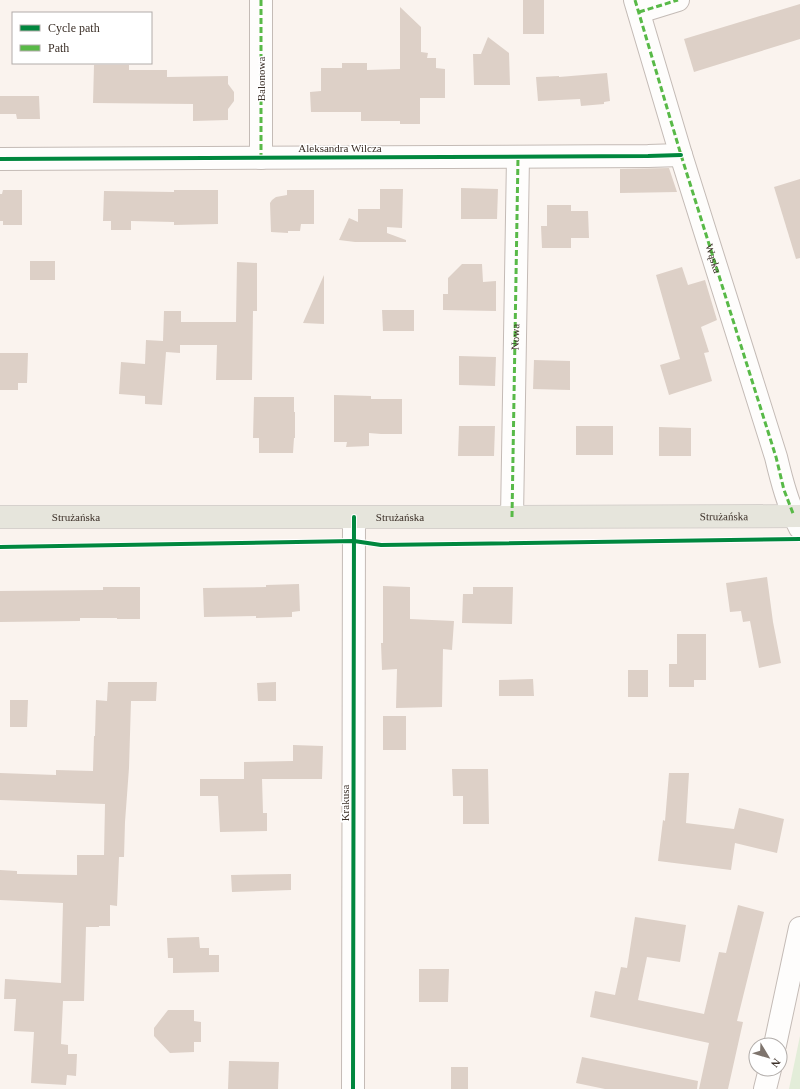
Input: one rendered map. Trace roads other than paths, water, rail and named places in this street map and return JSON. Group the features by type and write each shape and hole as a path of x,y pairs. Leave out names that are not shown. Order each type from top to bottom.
{"main road":[{"name":"Strużańska","path":"0,517 512,517 798,520"}],"street":[{"name":"Balonowa","path":"261,0 261,158"},
{"path":"637,6 678,0"},
{"name":"Wąska","path":"637,6 681,155 773,450 784,490 798,520"},
{"name":"Aleksandra Wilcza","path":"0,159 681,155"},
{"name":"Nowa","path":"512,517 518,157"},
{"name":"Krakusa","path":"353,1089 354,517"},
{"path":"777,1037 800,928"},
{"path":"765,1089 768,1077"}]}
